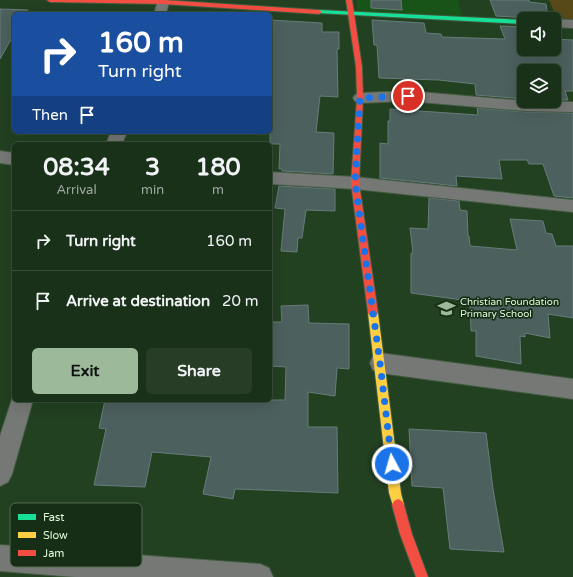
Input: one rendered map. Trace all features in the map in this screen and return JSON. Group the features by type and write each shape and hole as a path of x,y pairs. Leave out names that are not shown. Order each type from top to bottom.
{"street":[{"path":"50,0 350,12 517,22"},
{"path":"349,0 359,67 360,98 355,182 380,363 395,493 406,534 422,577"},
{"path":"561,23 573,24"},
{"path":"360,98 408,96 526,106 573,107"},
{"path":"0,156 12,159"},
{"path":"272,178 355,182 573,206"},
{"path":"380,363 573,388"},
{"path":"0,474 21,402"},
{"path":"0,558 10,559"},
{"path":"110,567 260,577"}],"shaded area":[{"path":"357,0 458,0 462,16 357,12"},
{"path":"549,0 573,0 573,19 561,18 561,12 554,12"}],"building":[{"path":"371,0 401,0 402,10 371,8"},
{"path":"490,0 529,0 529,2 546,4 547,12 517,12 517,17 496,16"},
{"path":"0,9 28,10 26,12 12,12 12,38 0,59"},
{"path":"272,20 322,23 322,32 339,32 339,49 337,49 338,97 320,96 316,132 334,133 333,174 282,171 282,169 279,169 280,144 272,144 272,142 270,142 270,134 272,134"},
{"path":"372,20 424,23 426,33 441,34 442,37 505,39 500,26 517,27 517,56 561,56 561,39 573,40 573,91 565,91 568,100 561,100 561,64 517,64 517,98 476,95 475,84 439,80 379,78 377,45 374,45"},
{"path":"477,108 526,112 573,113 573,198 554,196 543,164 529,164 527,160 499,160 502,179 456,176 457,186 380,178 380,143 388,144 388,121 390,121 390,109 478,115"},
{"path":"279,186 335,189 335,211 306,210 302,238 298,238 297,252 281,251 285,209 275,208"},
{"path":"429,198 459,201 460,210 467,211 470,246 517,250 510,219 543,221 546,233 552,234 556,246 573,246 573,318 548,314 550,338 525,333 525,337 520,336 521,364 476,356 476,331 471,331 470,301 411,293 411,253 413,253 410,228 428,229"},
{"path":"308,305 309,323 349,324 349,369 337,368 335,396 308,392 308,427 337,427 338,493 235,489 233,499 203,494 211,457 152,452 145,487 94,485 106,429 99,428 105,402 272,402 272,400 285,400 286,367 272,366 272,322 282,322 281,306"},
{"path":"409,429 486,433 493,489 504,552 450,549 443,488 412,486"}],"traffic: fast":[{"path":"319,12 517,22"}],"traffic: slow":[{"path":"373,313 395,493 398,505"}],"traffic: jam":[{"path":"50,0 163,2 319,12"},
{"path":"349,0 359,67 360,98 355,183 373,313"},
{"path":"398,505 406,534 422,577"}],"place":[{"name":"Christian Foundation Primary School","path":"447,308"}],"route":[{"path":"392,464 380,363 369,293 355,182 356,152 360,98 408,96"}]}
